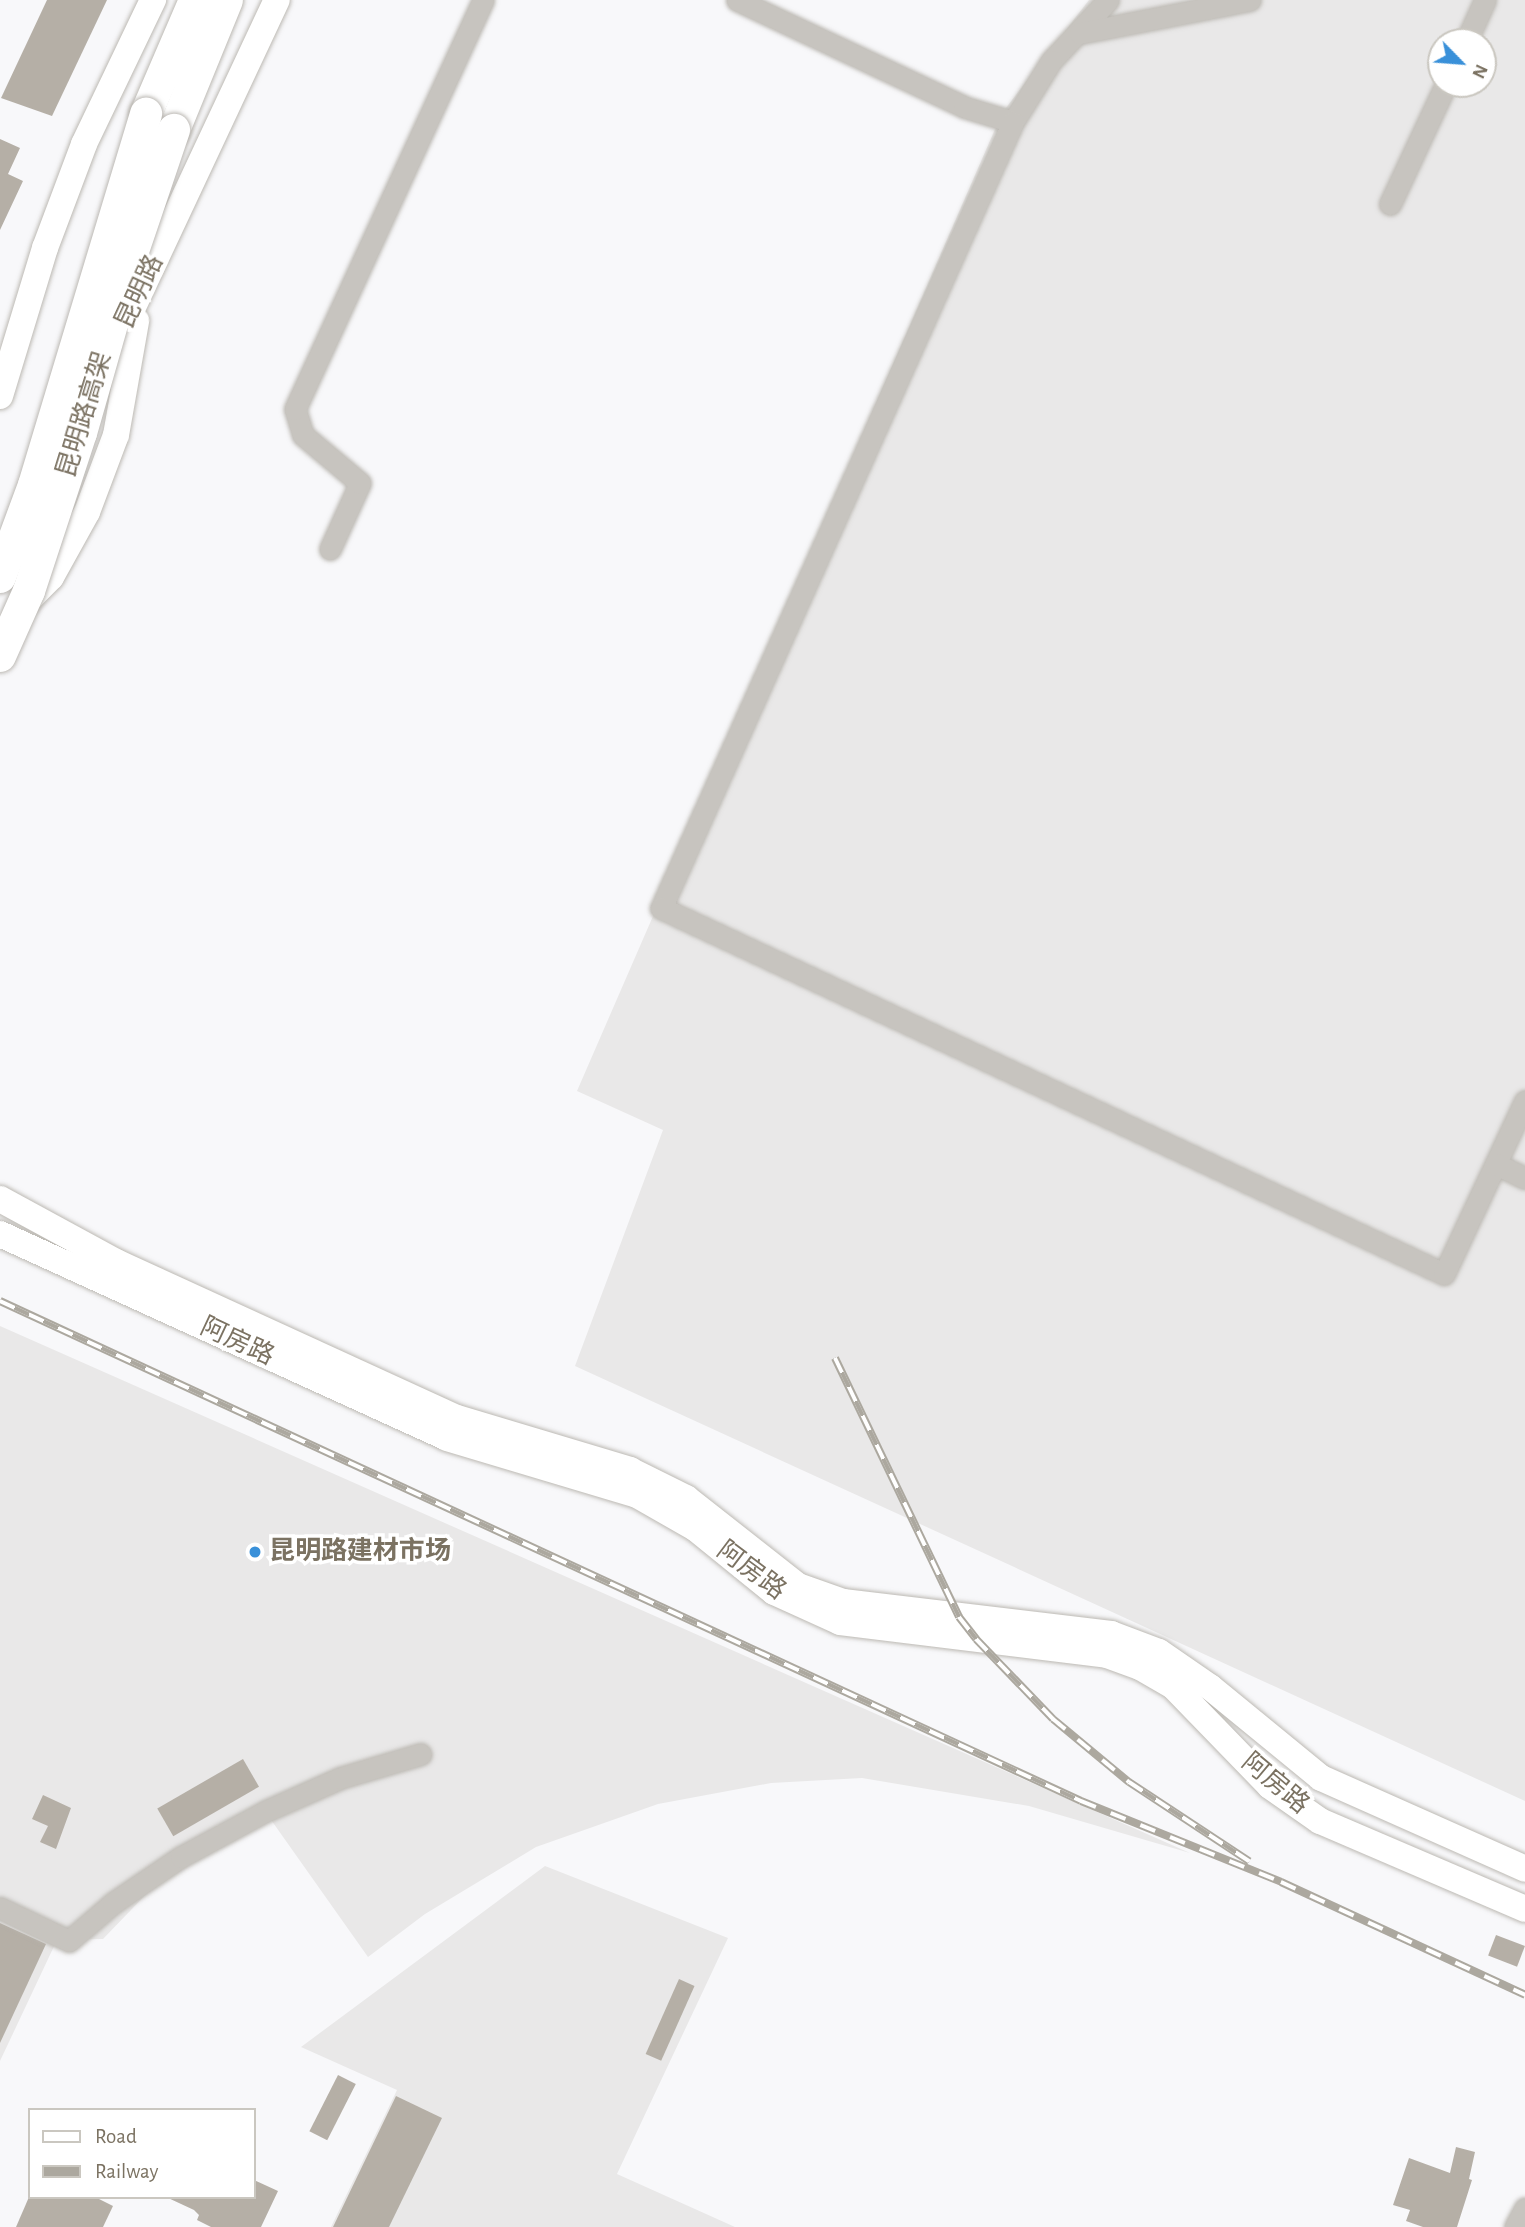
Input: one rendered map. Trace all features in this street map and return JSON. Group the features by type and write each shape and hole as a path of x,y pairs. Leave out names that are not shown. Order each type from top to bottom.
{"highway":[{"name":"昆明路高架","path":"0,577 34,485 146,114 195,0"},
{"name":"昆明路高架","path":"0,656 29,591 77,446 133,251 174,130 227,0"}],"main road":[{"path":"0,396 45,248 83,144 153,0"},
{"name":"昆明路","path":"0,583 277,0"},
{"path":"0,628 51,577 87,512 116,435 131,340 148,275"},
{"name":"阿房路","path":"0,1199 116,1262 457,1418 630,1469 686,1498 798,1586 844,1602 1111,1634 1159,1652 1210,1687 1321,1778 1525,1869"},
{"name":"阿房路","path":"0,1234 447,1438 637,1494 695,1528 774,1592 840,1622 1107,1655 1140,1667 1173,1686 1270,1786 1320,1821 1525,1909"}],"street":[{"path":"330,549 360,483 303,435 295,410 483,0"},
{"path":"737,0 964,107 1013,122"},
{"path":"1108,0 1051,61 1013,122 661,908 1444,1274 1525,1101"},
{"path":"1080,33 1250,0"},
{"path":"1472,28 1485,0"},
{"path":"1390,204 1439,98"},
{"path":"1496,1164 1525,1178"},
{"path":"0,1908 69,1941 113,1903 181,1857 266,1811 340,1778 421,1754"},
{"path":"1515,2227 1525,2208"},
{"path":"1521,2227 1525,2216"}],"shaded area":[{"path":"1089,0 1525,0 1525,1801 575,1366 663,1130 577,1091 1002,113"},
{"name":"昆明路建材市场","path":"0,1326 1190,1853 1029,1806 862,1778 771,1783 658,1804 536,1847 425,1914 368,1957 269,1817 157,1883 103,1939 57,1940 0,2061"},
{"path":"545,1866 728,1938 617,2174 735,2227 331,2227 397,2090 301,2047"}],"building":[{"path":"47,0 107,0 52,116 1,98"},
{"path":"0,139 20,148 8,174 23,181 0,230"},
{"path":"243,1759 259,1787 173,1836 157,1808"},
{"path":"43,1795 71,1808 56,1849 40,1842 48,1826 32,1819"},
{"path":"0,1923 46,1944 0,2043"},
{"path":"1496,1935 1525,1946 1517,1967 1488,1956"},
{"path":"679,1979 695,1986 661,2061 646,2054"},
{"path":"338,2075 356,2084 327,2140 309,2131"},
{"path":"396,2096 442,2118 389,2227 333,2227"},
{"path":"1456,2147 1475,2152 1469,2179 1472,2180 1457,2227 1423,2227 1406,2221 1410,2210 1393,2205 1409,2158 1450,2173"},
{"path":"256,2181 278,2191 261,2227 211,2227 197,2220 199,2215 170,2199 256,2199"},
{"path":"28,2199 99,2199 113,2206 103,2227 16,2227"}],"railway":[{"path":"0,1301 1081,1801 1281,1882 1525,1995"},
{"path":"835,1358 959,1617 976,1639 1053,1719 1129,1782 1249,1861"}],"place":[{"name":"昆明路建材市场","path":"255,1552"}]}
